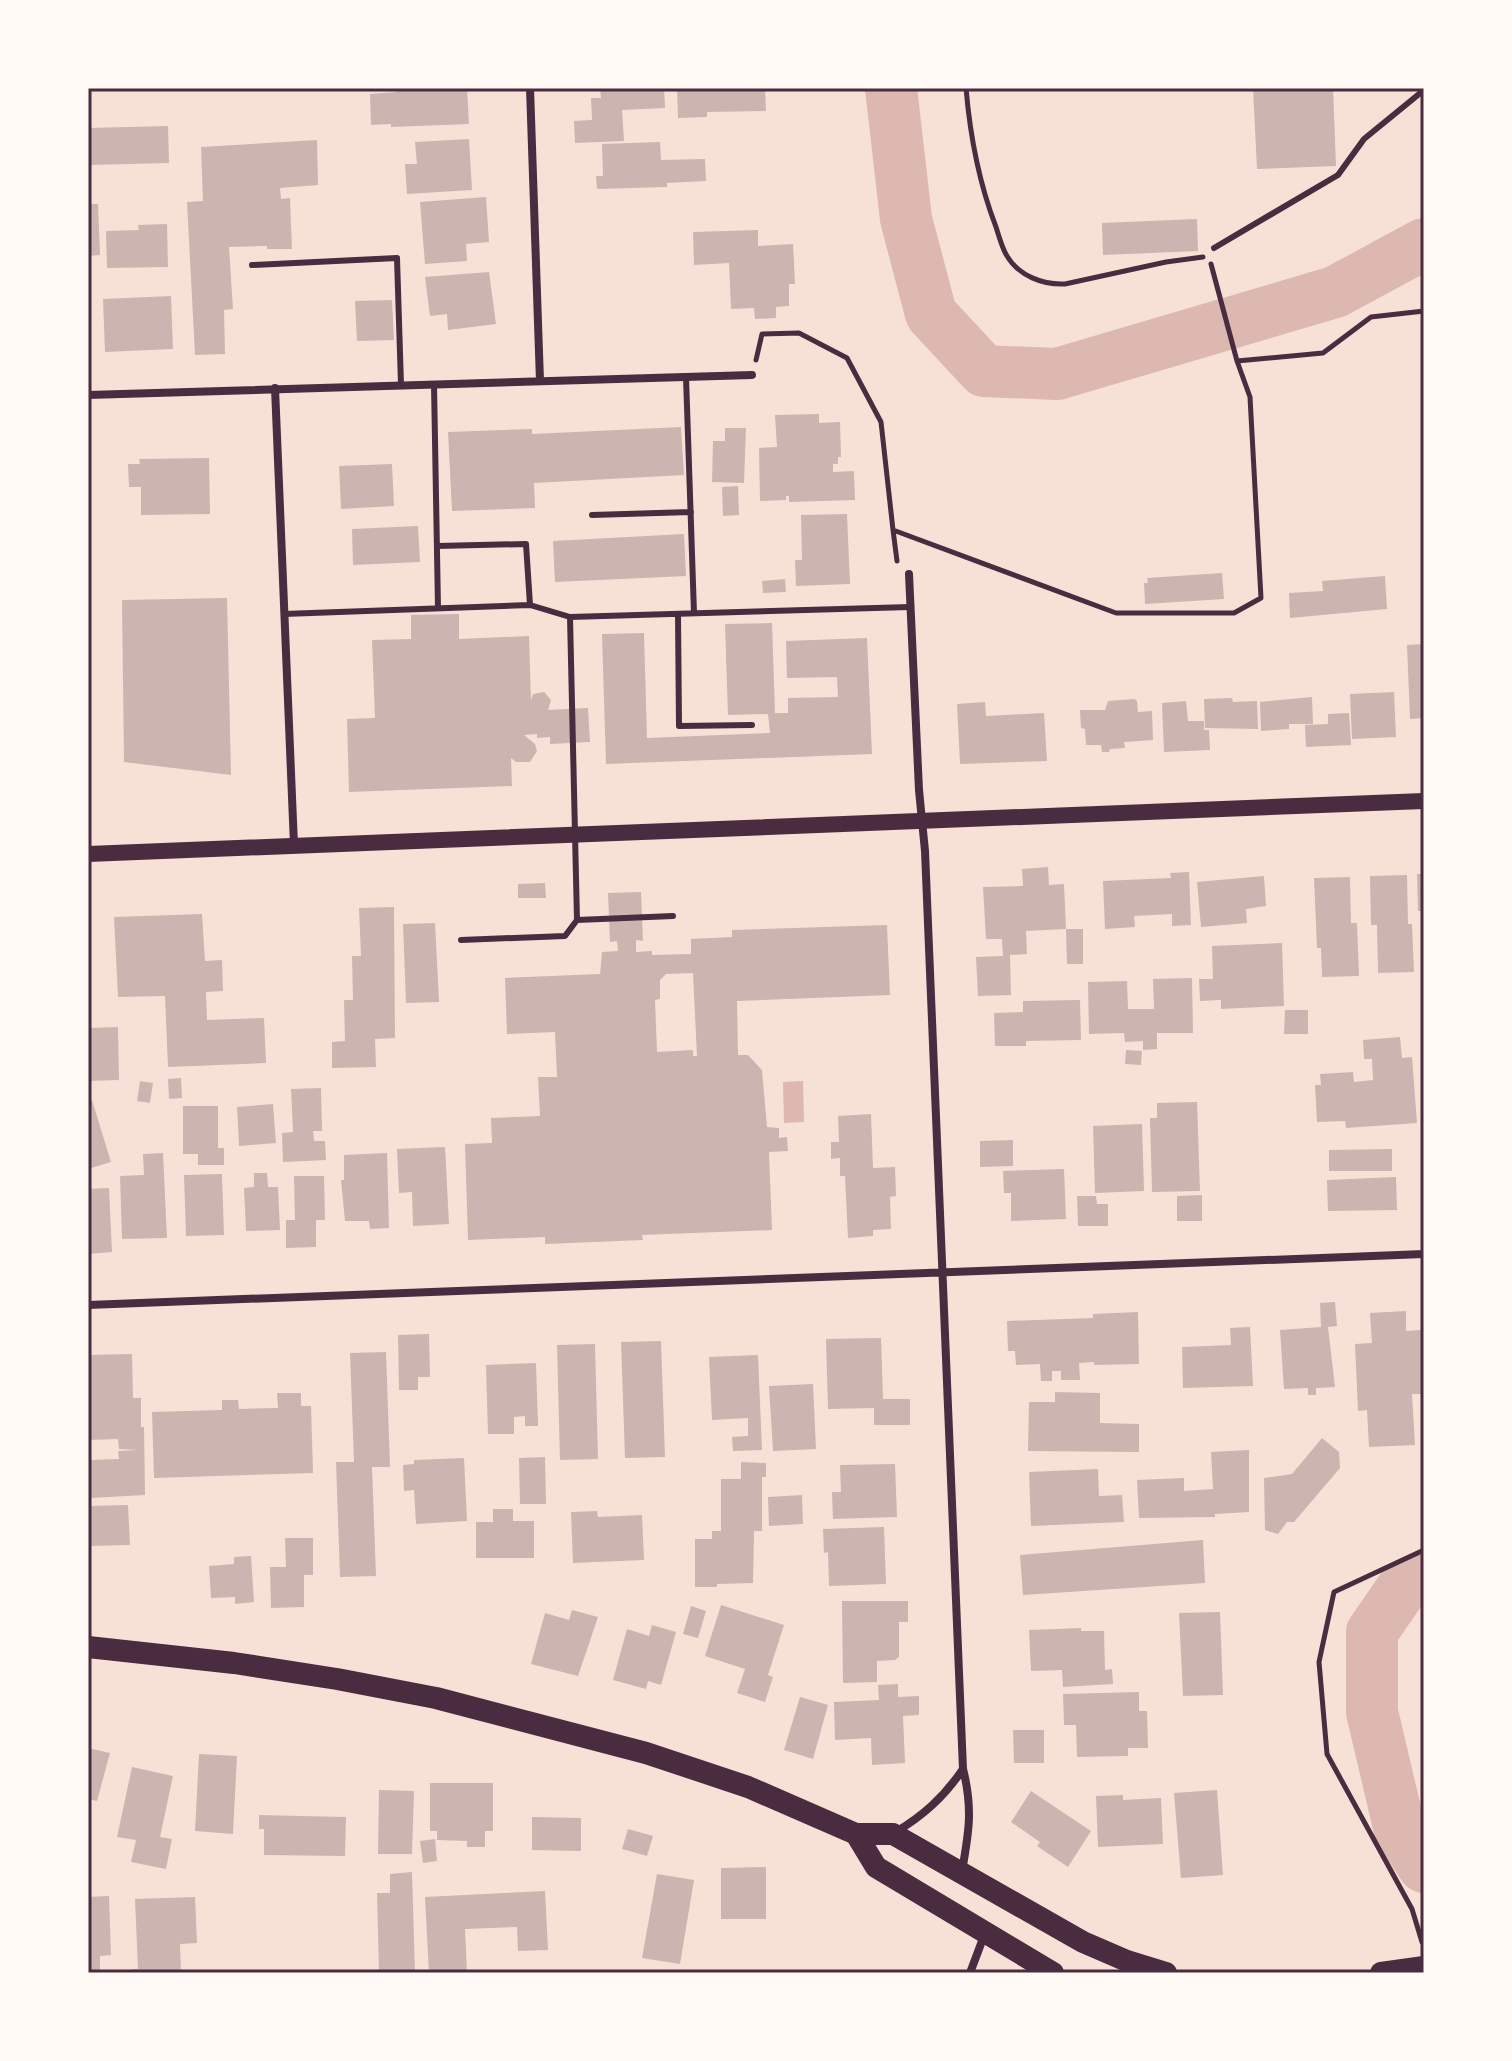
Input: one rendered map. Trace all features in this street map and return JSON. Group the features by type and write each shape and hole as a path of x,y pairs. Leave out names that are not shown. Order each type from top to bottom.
{"highway":[{"path":"88,1647 234,1663 337,1679 436,1698 646,1753 748,1787 856,1834 893,1834 1083,1942 1127,1961 1166,1973"},
{"path":"856,1834 876,1867 1053,1973"},
{"path":"1382,1973 1424,1967"}],"main road":[{"path":"88,854 1424,801"}],"street":[{"path":"530,88 540,381"},
{"path":"88,395 752,375"},
{"path":"275,388 294,845"},
{"path":"909,574 943,1272 963,1769 971,1818 962,1872"},
{"path":"88,1305 1424,1254"},
{"path":"893,1834 929,1810 963,1769"},
{"path":"970,1973 986,1932"}],"lane":[{"path":"1214,248 1338,175 1364,139 1424,90"},
{"path":"252,265 397,258 401,385"},
{"path":"686,377 694,613"},
{"path":"434,384 438,608"},
{"path":"592,515 691,512"},
{"path":"437,546 526,544 530,605"},
{"path":"284,614 530,605 570,617 910,607"},
{"path":"678,614 679,726 752,725"},
{"path":"461,940 565,936 577,920 570,617"},
{"path":"577,920 673,916"}],"path":[{"path":"893,530 1116,613 1234,613 1261,598 1250,397 1237,361 1209,256 1065,284 1050,285 1033,279 1007,257 985,197 966,88"},
{"path":"1237,361 1323,353 1371,317 1424,311"},
{"path":"752,375 762,334 799,333 847,358 881,422 897,564 909,574"},
{"path":"1424,1550 1334,1592 1319,1662 1327,1754 1412,1909 1424,1946"}],"shaded area":[{"path":"803,1081 804,1122 784,1123 783,1082"}],"building":[{"path":"397,88 467,88 469,124 371,125 370,94 397,92"},
{"path":"600,88 664,88 665,108 622,110 624,141 575,143 574,121 592,120 591,98 601,98"},
{"path":"677,88 765,88 766,111 707,112 707,117 678,118"},
{"path":"1253,88 1333,88 1336,166 1257,169"},
{"path":"168,126 169,163 88,165 88,128"},
{"path":"469,139 472,190 407,194 405,164 417,164 415,142"},
{"path":"317,140 318,185 280,188 281,199 290,198 292,249 229,247 233,309 224,310 225,354 195,355 187,202 203,201 201,147"},
{"path":"660,142 661,160 705,159 706,181 667,183 667,187 597,189 596,176 603,176 602,144"},
{"path":"486,197 489,242 466,244 467,261 425,264 420,202"},
{"path":"88,204 98,204 100,255 88,256"},
{"path":"1197,219 1198,251 1103,255 1102,223"},
{"path":"167,224 168,267 107,268 106,231 139,230 138,225"},
{"path":"758,230 758,246 793,244 795,284 789,284 789,306 776,307 776,318 755,319 754,308 731,309 729,263 694,265 693,232"},
{"path":"489,272 496,324 448,330 447,314 430,316 425,277"},
{"path":"171,296 173,349 105,352 103,299"},
{"path":"392,300 394,340 357,341 355,301"},
{"path":"819,414 819,423 840,422 841,457 838,457 838,464 833,464 833,472 854,471 855,500 789,502 789,496 786,496 786,500 760,501 759,448 777,447 775,415"},
{"path":"681,427 684,475 534,483 535,508 452,511 448,432 532,429 532,434"},
{"path":"725,428 746,428 744,483 712,482 713,441 725,441"},
{"path":"209,458 210,514 141,515 141,487 129,487 128,464 140,464 139,459"},
{"path":"392,464 394,506 341,509 339,466"},
{"path":"738,486 739,515 723,516 722,487"},
{"path":"847,514 850,584 796,586 795,560 802,560 801,515"},
{"path":"418,526 420,562 353,565 352,529"},
{"path":"684,534 686,576 555,582 553,541"},
{"path":"1222,573 1224,599 1145,604 1144,583 1148,583 1147,578"},
{"path":"1385,576 1387,609 1290,618 1289,593 1323,591 1322,581"},
{"path":"785,579 786,592 763,593 762,581"},
{"path":"227,598 231,775 124,762 122,600"},
{"path":"459,614 459,639 529,636 531,700 533,694 544,692 551,700 548,710 588,708 590,742 550,744 550,737 524,735 535,744 537,751 530,762 516,762 511,758 512,786 349,792 347,719 375,718 372,640 411,639 411,615"},
{"path":"772,623 775,713 788,713 788,698 838,697 837,677 787,678 786,641 867,638 872,754 606,764 602,634 644,633 647,738 770,733 768,714 728,715 725,624"},
{"path":"1424,644 1424,718 1410,719 1407,645"},
{"path":"1394,692 1396,737 1352,739 1350,694"},
{"path":"1312,697 1313,724 1289,724 1289,729 1261,731 1260,702"},
{"path":"1232,698 1233,702 1257,701 1258,729 1205,728 1204,699"},
{"path":"1134,699 1138,712 1152,711 1153,740 1124,742 1125,748 1110,749 1109,752 1102,752 1101,745 1086,745 1080,710 1105,710 1108,701"},
{"path":"1186,701 1188,721 1204,721 1204,730 1209,730 1210,750 1164,752 1162,703"},
{"path":"985,702 986,716 1044,713 1047,761 960,764 957,704"},
{"path":"1349,713 1351,745 1306,747 1305,725 1328,724 1328,714"},
{"path":"1048,867 1049,885 1064,884 1066,929 1026,931 1027,954 1010,955 1011,995 978,996 976,957 1003,956 1002,939 986,939 983,887 1023,886 1022,869"},
{"path":"1189,872 1191,925 1172,926 1172,914 1134,916 1135,927 1105,929 1103,881 1171,878 1170,873"},
{"path":"1417,874 1424,874 1424,911 1418,911"},
{"path":"1407,875 1408,924 1412,924 1414,972 1378,973 1377,925 1371,925 1370,876"},
{"path":"1264,876 1266,906 1246,909 1247,923 1201,927 1197,882"},
{"path":"1350,877 1351,923 1357,923 1359,976 1322,977 1321,948 1317,948 1314,878"},
{"path":"545,883 546,898 518,898 518,884"},
{"path":"641,892 643,941 636,940 636,952 652,951 652,955 691,954 691,939 732,937 732,930 887,925 890,995 737,1001 738,1055 748,1055 762,1070 767,1127 779,1128 779,1138 787,1137 788,1151 769,1152 772,1230 642,1235 643,1240 545,1244 545,1237 468,1240 465,1144 492,1143 491,1118 540,1116 538,1077 557,1077 555,1032 507,1034 505,978 600,974 602,952 618,951 617,941 610,942 608,893","holes":["693,973 697,1056 693,1056 693,1050 657,1052 655,1000 660,999 660,980 666,974"]},
{"path":"394,907 395,1038 375,1039 376,1067 332,1068 332,1042 345,1041 344,1000 353,1000 352,956 361,956 359,908"},
{"path":"202,914 205,961 222,960 223,991 206,992 207,1020 264,1018 266,1063 168,1067 165,996 118,997 114,917"},
{"path":"435,923 439,1002 406,1003 403,924"},
{"path":"1066,929 1083,929 1083,964 1067,964"},
{"path":"1282,943 1284,1006 1221,1009 1221,1000 1200,1001 1199,979 1213,979 1212,946"},
{"path":"1192,978 1193,1033 1157,1033 1157,1049 1143,1050 1143,1041 1125,1042 1124,1033 1089,1034 1088,982 1127,981 1128,1009 1154,1009 1153,979"},
{"path":"1080,1000 1081,1040 1026,1041 1026,1046 995,1046 994,1013 1023,1012 1023,1001"},
{"path":"1285,1010 1308,1010 1308,1034 1284,1034"},
{"path":"118,1027 119,1080 88,1081 88,1028"},
{"path":"1400,1037 1402,1058 1412,1057 1417,1123 1346,1128 1345,1121 1317,1122 1315,1085 1321,1085 1320,1074 1353,1072 1354,1082 1373,1080 1372,1059 1364,1059 1363,1040"},
{"path":"1126,1050 1142,1051 1141,1065 1125,1064"},
{"path":"181,1078 182,1098 169,1099 168,1079"},
{"path":"140,1081 153,1083 150,1103 137,1101"},
{"path":"321,1088 322,1131 313,1131 314,1141 325,1141 326,1160 283,1162 282,1133 293,1132 291,1089"},
{"path":"92,1100 111,1162 88,1169 88,1101"},
{"path":"1197,1102 1200,1191 1152,1192 1150,1118 1157,1118 1157,1103"},
{"path":"273,1104 276,1143 239,1146 237,1107"},
{"path":"183,1106 218,1106 218,1148 224,1148 224,1165 198,1165 198,1154 183,1154"},
{"path":"871,1114 873,1168 895,1167 896,1196 890,1197 891,1229 873,1230 873,1236 848,1238 845,1176 840,1176 840,1158 831,1159 831,1142 839,1142 838,1116"},
{"path":"1142,1124 1144,1191 1095,1193 1093,1126"},
{"path":"1013,1140 1013,1166 980,1167 980,1141"},
{"path":"445,1147 449,1224 413,1226 412,1192 399,1193 397,1149"},
{"path":"1392,1149 1392,1171 1329,1171 1329,1150"},
{"path":"163,1153 167,1238 122,1239 120,1176 144,1175 143,1154"},
{"path":"387,1153 389,1228 370,1229 369,1221 345,1221 341,1180 344,1180 344,1155"},
{"path":"1064,1169 1066,1219 1011,1221 1011,1193 1004,1193 1003,1171"},
{"path":"254,1173 267,1173 268,1187 278,1187 280,1230 246,1231 244,1188 254,1187"},
{"path":"222,1174 224,1235 186,1236 184,1175"},
{"path":"294,1176 324,1176 325,1220 316,1220 316,1247 286,1248 286,1220 295,1220"},
{"path":"1396,1177 1397,1210 1328,1211 1327,1180"},
{"path":"109,1188 112,1252 88,1254 88,1189"},
{"path":"1202,1195 1202,1221 1177,1221 1177,1196"},
{"path":"1077,1196 1096,1196 1097,1204 1108,1204 1108,1226 1078,1226"},
{"path":"1335,1302 1337,1326 1328,1327 1335,1387 1316,1388 1316,1395 1308,1395 1308,1388 1284,1389 1280,1330 1321,1327 1320,1303"},
{"path":"1406,1311 1406,1331 1421,1330 1424,1394 1412,1394 1415,1445 1369,1447 1367,1410 1358,1411 1355,1344 1372,1343 1370,1313"},
{"path":"1138,1312 1139,1364 1079,1363 1080,1380 1061,1380 1061,1371 1052,1371 1052,1381 1041,1381 1040,1364 1016,1365 1015,1351 1008,1351 1007,1321 1093,1318 1093,1314"},
{"path":"1250,1327 1253,1386 1183,1388 1182,1347 1231,1345 1230,1328"},
{"path":"429,1334 430,1377 418,1377 418,1390 399,1390 398,1335"},
{"path":"881,1338 883,1399 910,1399 910,1425 874,1425 874,1408 828,1409 826,1339"},
{"path":"661,1341 665,1457 625,1458 621,1342"},
{"path":"595,1344 598,1459 560,1460 557,1345"},
{"path":"386,1352 390,1467 372,1467 376,1576 340,1577 336,1462 354,1462 350,1353"},
{"path":"132,1354 133,1398 141,1398 141,1427 144,1427 145,1495 90,1498 89,1460 119,1459 118,1451 139,1450 119,1449 118,1439 88,1440 88,1355"},
{"path":"758,1355 762,1450 733,1451 732,1437 748,1436 748,1418 712,1420 709,1357"},
{"path":"536,1363 538,1426 525,1426 525,1416 514,1417 514,1434 488,1434 486,1365"},
{"path":"813,1384 816,1449 773,1451 769,1386"},
{"path":"1055,1392 1100,1393 1100,1423 1139,1424 1139,1452 1028,1451 1029,1402 1055,1402"},
{"path":"277,1393 301,1393 301,1406 311,1406 313,1473 154,1478 152,1412 222,1410 222,1400 238,1400 239,1409 278,1408"},
{"path":"1322,1438 1339,1452 1340,1468 1294,1522 1287,1522 1278,1534 1265,1530 1264,1478 1292,1474"},
{"path":"1249,1450 1249,1512 1215,1514 1215,1517 1139,1518 1137,1480 1184,1478 1184,1491 1213,1489 1211,1452"},
{"path":"545,1457 546,1504 520,1504 519,1458"},
{"path":"464,1458 467,1521 416,1524 414,1490 404,1491 403,1465 414,1464 414,1460"},
{"path":"741,1462 766,1463 766,1477 762,1477 762,1531 754,1531 753,1583 695,1587 695,1539 712,1539 712,1531 721,1531 721,1479 741,1479"},
{"path":"895,1464 897,1517 833,1519 832,1492 841,1492 840,1465"},
{"path":"1098,1469 1099,1496 1122,1495 1124,1522 1031,1526 1029,1472"},
{"path":"802,1495 803,1524 769,1526 768,1497"},
{"path":"128,1505 130,1545 88,1546 88,1506"},
{"path":"493,1509 513,1509 513,1521 534,1521 534,1558 476,1558 476,1522 493,1522"},
{"path":"597,1511 598,1517 642,1515 644,1560 573,1563 571,1512"},
{"path":"884,1527 886,1584 829,1586 828,1552 824,1553 823,1529"},
{"path":"285,1538 313,1538 313,1575 304,1575 304,1607 271,1608 270,1567 286,1567"},
{"path":"1203,1540 1205,1583 1023,1595 1020,1555"},
{"path":"251,1556 254,1602 235,1604 235,1597 211,1598 209,1566 234,1564 234,1557"},
{"path":"842,1601 908,1601 908,1622 899,1622 899,1657 877,1661 877,1682 843,1683"},
{"path":"721,1605 784,1625 768,1675 773,1677 765,1702 737,1693 745,1669 705,1656"},
{"path":"691,1606 706,1611 698,1638 683,1634"},
{"path":"572,1610 598,1617 578,1676 531,1664 545,1613 569,1620"},
{"path":"1220,1612 1223,1695 1183,1696 1179,1613"},
{"path":"652,1625 676,1632 661,1685 648,1681 646,1689 613,1680 627,1629 649,1636"},
{"path":"1081,1628 1081,1631 1104,1631 1105,1670 1112,1669 1113,1684 1063,1687 1062,1670 1031,1671 1029,1630"},
{"path":"898,1684 898,1697 919,1696 919,1715 903,1716 905,1763 872,1765 871,1738 835,1740 834,1702 879,1700 878,1685"},
{"path":"1139,1692 1139,1711 1147,1711 1148,1748 1128,1748 1128,1756 1077,1757 1076,1725 1064,1725 1063,1694"},
{"path":"800,1697 828,1705 813,1759 784,1750"},
{"path":"1013,1730 1044,1730 1044,1763 1014,1763"},
{"path":"88,1748 110,1753 97,1801 88,1799"},
{"path":"199,1754 237,1756 233,1834 195,1831"},
{"path":"132,1767 173,1776 160,1837 172,1839 166,1869 131,1862 136,1840 117,1837"},
{"path":"430,1783 493,1783 493,1831 485,1831 485,1847 467,1847 467,1841 437,1840 437,1831 430,1831"},
{"path":"379,1790 414,1791 412,1854 378,1854"},
{"path":"1217,1790 1223,1875 1181,1878 1174,1793"},
{"path":"1031,1791 1091,1831 1068,1867 1037,1846 1040,1842 1011,1822"},
{"path":"1123,1795 1123,1800 1161,1798 1163,1844 1098,1847 1096,1796"},
{"path":"259,1815 346,1817 345,1856 264,1855 264,1829 259,1829"},
{"path":"532,1817 581,1818 581,1851 532,1850"},
{"path":"628,1829 653,1836 647,1856 622,1849"},
{"path":"435,1839 437,1861 423,1863 420,1841"},
{"path":"766,1867 766,1919 721,1919 721,1868"},
{"path":"412,1872 415,1973 379,1973 377,1893 390,1893 390,1874"},
{"path":"657,1874 694,1880 680,1964 642,1958"},
{"path":"545,1891 548,1950 518,1951 517,1927 465,1929 467,1973 429,1973 425,1897"},
{"path":"109,1896 111,1955 100,1956 100,1973 88,1973 88,1897"},
{"path":"195,1897 197,1943 180,1944 181,1973 132,1973 132,1969 138,1969 135,1899"}],"waterway":[{"path":"891,88 906,219 931,314 984,371 1057,374 1335,292 1424,244"},
{"path":"1424,1576 1403,1587 1372,1632 1372,1712 1400,1831 1424,1867"}]}
